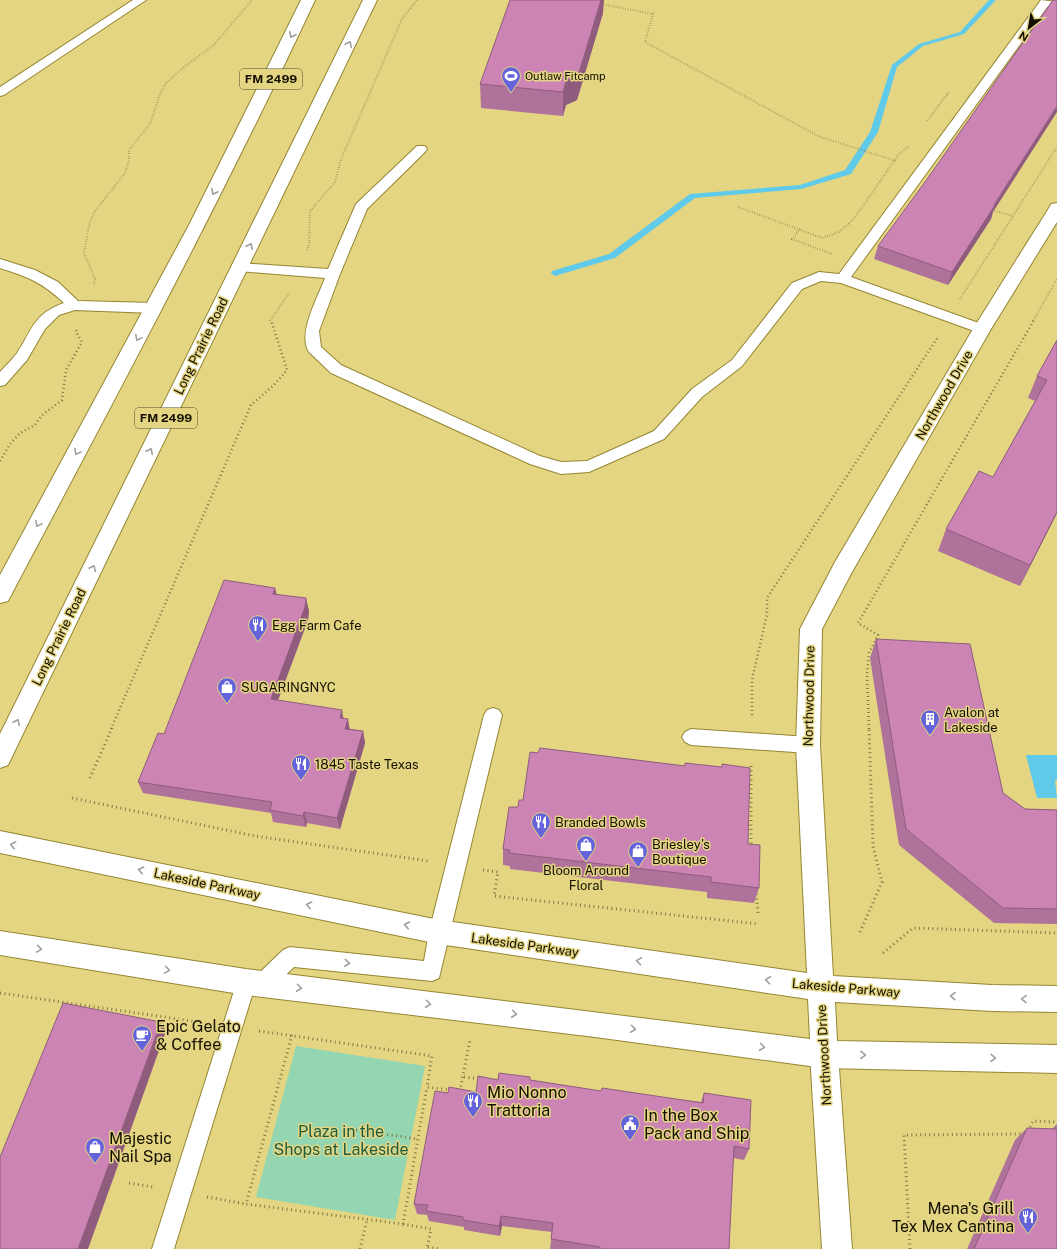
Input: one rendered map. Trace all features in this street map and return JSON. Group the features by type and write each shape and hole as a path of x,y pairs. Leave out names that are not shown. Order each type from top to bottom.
{"street":[{"name":"FM 2499","path":"0,595 154,308 255,113 308,0"},
{"name":"Long Prairie Road","path":"0,758 370,0"},
{"name":"Northwood Drive","path":"837,1249 829,1150 808,745 811,629 843,568 982,328 1057,208"},
{"name":"Lakeside Parkway","path":"0,842 439,932 820,988 992,998 1057,999"},
{"path":"0,943 254,983 824,1054 1057,1059"}],"lane":[{"path":"0,92 140,0"},
{"path":"843,279 1045,2 1057,6"},
{"path":"421,149 361,207 333,274 312,331 314,349 336,369 535,460 561,468 588,466 659,435 697,393 737,363 797,286 819,276 843,279 982,328"},
{"path":"0,263 30,273 53,285 80,306"},
{"path":"239,267 333,274"},
{"path":"0,381 22,357 39,326 54,312 80,306 154,308"},
{"path":"163,1249 233,1027 254,983 290,957 432,971 439,932 493,715"},
{"path":"691,737 808,745"}],"path":[{"path":"0,461 10,444 20,433 35,425 41,416 62,400 66,370 82,342 76,332 80,306 93,291 95,279 84,254 89,224 95,211 125,173 129,161 129,150 150,124 160,94 166,83 184,67 213,46 252,0"},
{"path":"90,778 251,405 274,385 287,370 285,354 276,341 270,321 290,291 309,244 310,211 335,182 342,159 402,19 417,0"},
{"path":"600,4 653,14 645,42 818,136 896,161"},
{"path":"751,848 752,680 766,614 767,598 914,375 1057,147"},
{"path":"738,207 822,238 840,232 853,220 900,154 904,152"},
{"path":"985,210 992,210 1013,216"},
{"path":"800,229 792,239 856,262"},
{"path":"860,932 882,882 873,846 867,675 869,653 878,635 858,623 1057,279"},
{"path":"953,297 960,300"},
{"path":"72,798 129,812 281,840 391,854 455,866 498,872 494,896 759,924"},
{"path":"756,892 758,913"},
{"path":"883,953 913,928 1057,933"},
{"path":"0,993 432,1056 403,1224"},
{"path":"292,1035 246,1204 403,1224 431,1229 428,1248 441,1249"},
{"path":"427,1087 461,1092 470,1038"},
{"path":"464,1077 487,1080"},
{"path":"910,1249 904,1135 1027,1134 1033,1121 1057,1122"},
{"path":"356,1130 418,1139"},
{"path":"360,1249 367,1220"}],"green space":[{"name":"Plaza in the Shops at Lakeside","path":"296,1046 425,1066 395,1220 256,1197"}],"water":[{"path":"1026,755 1057,755 1057,780 1055,780 1057,798 1037,798"}],"building":[{"path":"510,0 601,0 578,76 566,81 563,92 480,84"},
{"path":"1053,0 1057,0 1057,106 952,272 878,246 925,182"},
{"path":"1057,340 1057,512 1030,565 946,529 979,471 993,477 1047,380 1037,376"},
{"path":"224,580 275,588 273,594 306,598 305,607 271,699 342,710 340,718 348,719 345,729 363,731 337,818 304,812 303,816 270,810 272,802 138,782 158,733 164,734"},
{"name":"Avalon at Lakeside","path":"876,639 970,644 1003,793 1025,809 1057,810 1057,909 1003,908 906,829"},
{"path":"540,748 685,766 685,763 722,767 722,764 750,768 748,844 760,845 759,888 711,882 711,877 509,853 510,850 503,849 509,807 518,807 519,800 523,800 530,752 538,753"},
{"path":"63,1003 161,1022 78,1249 0,1249 0,1157"},
{"path":"499,1073 530,1077 530,1080 601,1091 602,1088 703,1103 704,1093 751,1100 749,1149 734,1146 729,1249 600,1249 600,1247 551,1239 553,1223 501,1216 499,1226 463,1220 463,1217 426,1211 428,1205 414,1204 435,1091 448,1093 449,1087 476,1092 478,1076 498,1080"},
{"path":"1027,1128 1057,1129 1057,1249 974,1249"}],"waterway":[{"path":"555,273 612,256 693,196 801,187 848,172 874,132 894,66 921,45 962,33 993,0"}],"place":[{"name":"Outlaw Fitcamp","path":"511,93"},
{"name":"Egg Farm Cafe","path":"258,642"},
{"name":"SUGARINGNYC","path":"227,704"},
{"name":"Avalon at Lakeside","path":"930,736"},
{"name":"1845 Taste Texas","path":"301,781"},
{"name":"Branded Bowls","path":"541,839"},
{"name":"Bloom Around Floral","path":"586,862"},
{"name":"Briesley's Boutique","path":"638,868"},
{"name":"Epic Gelato & Coffee","path":"142,1052"},
{"name":"Mio Nonno Trattoria","path":"473,1118"},
{"name":"In the Box Pack and Ship","path":"630,1141"},
{"name":"Majestic Nail Spa","path":"95,1164"},
{"name":"Mena's Grill Tex Mex Cantina","path":"1028,1234"}]}
